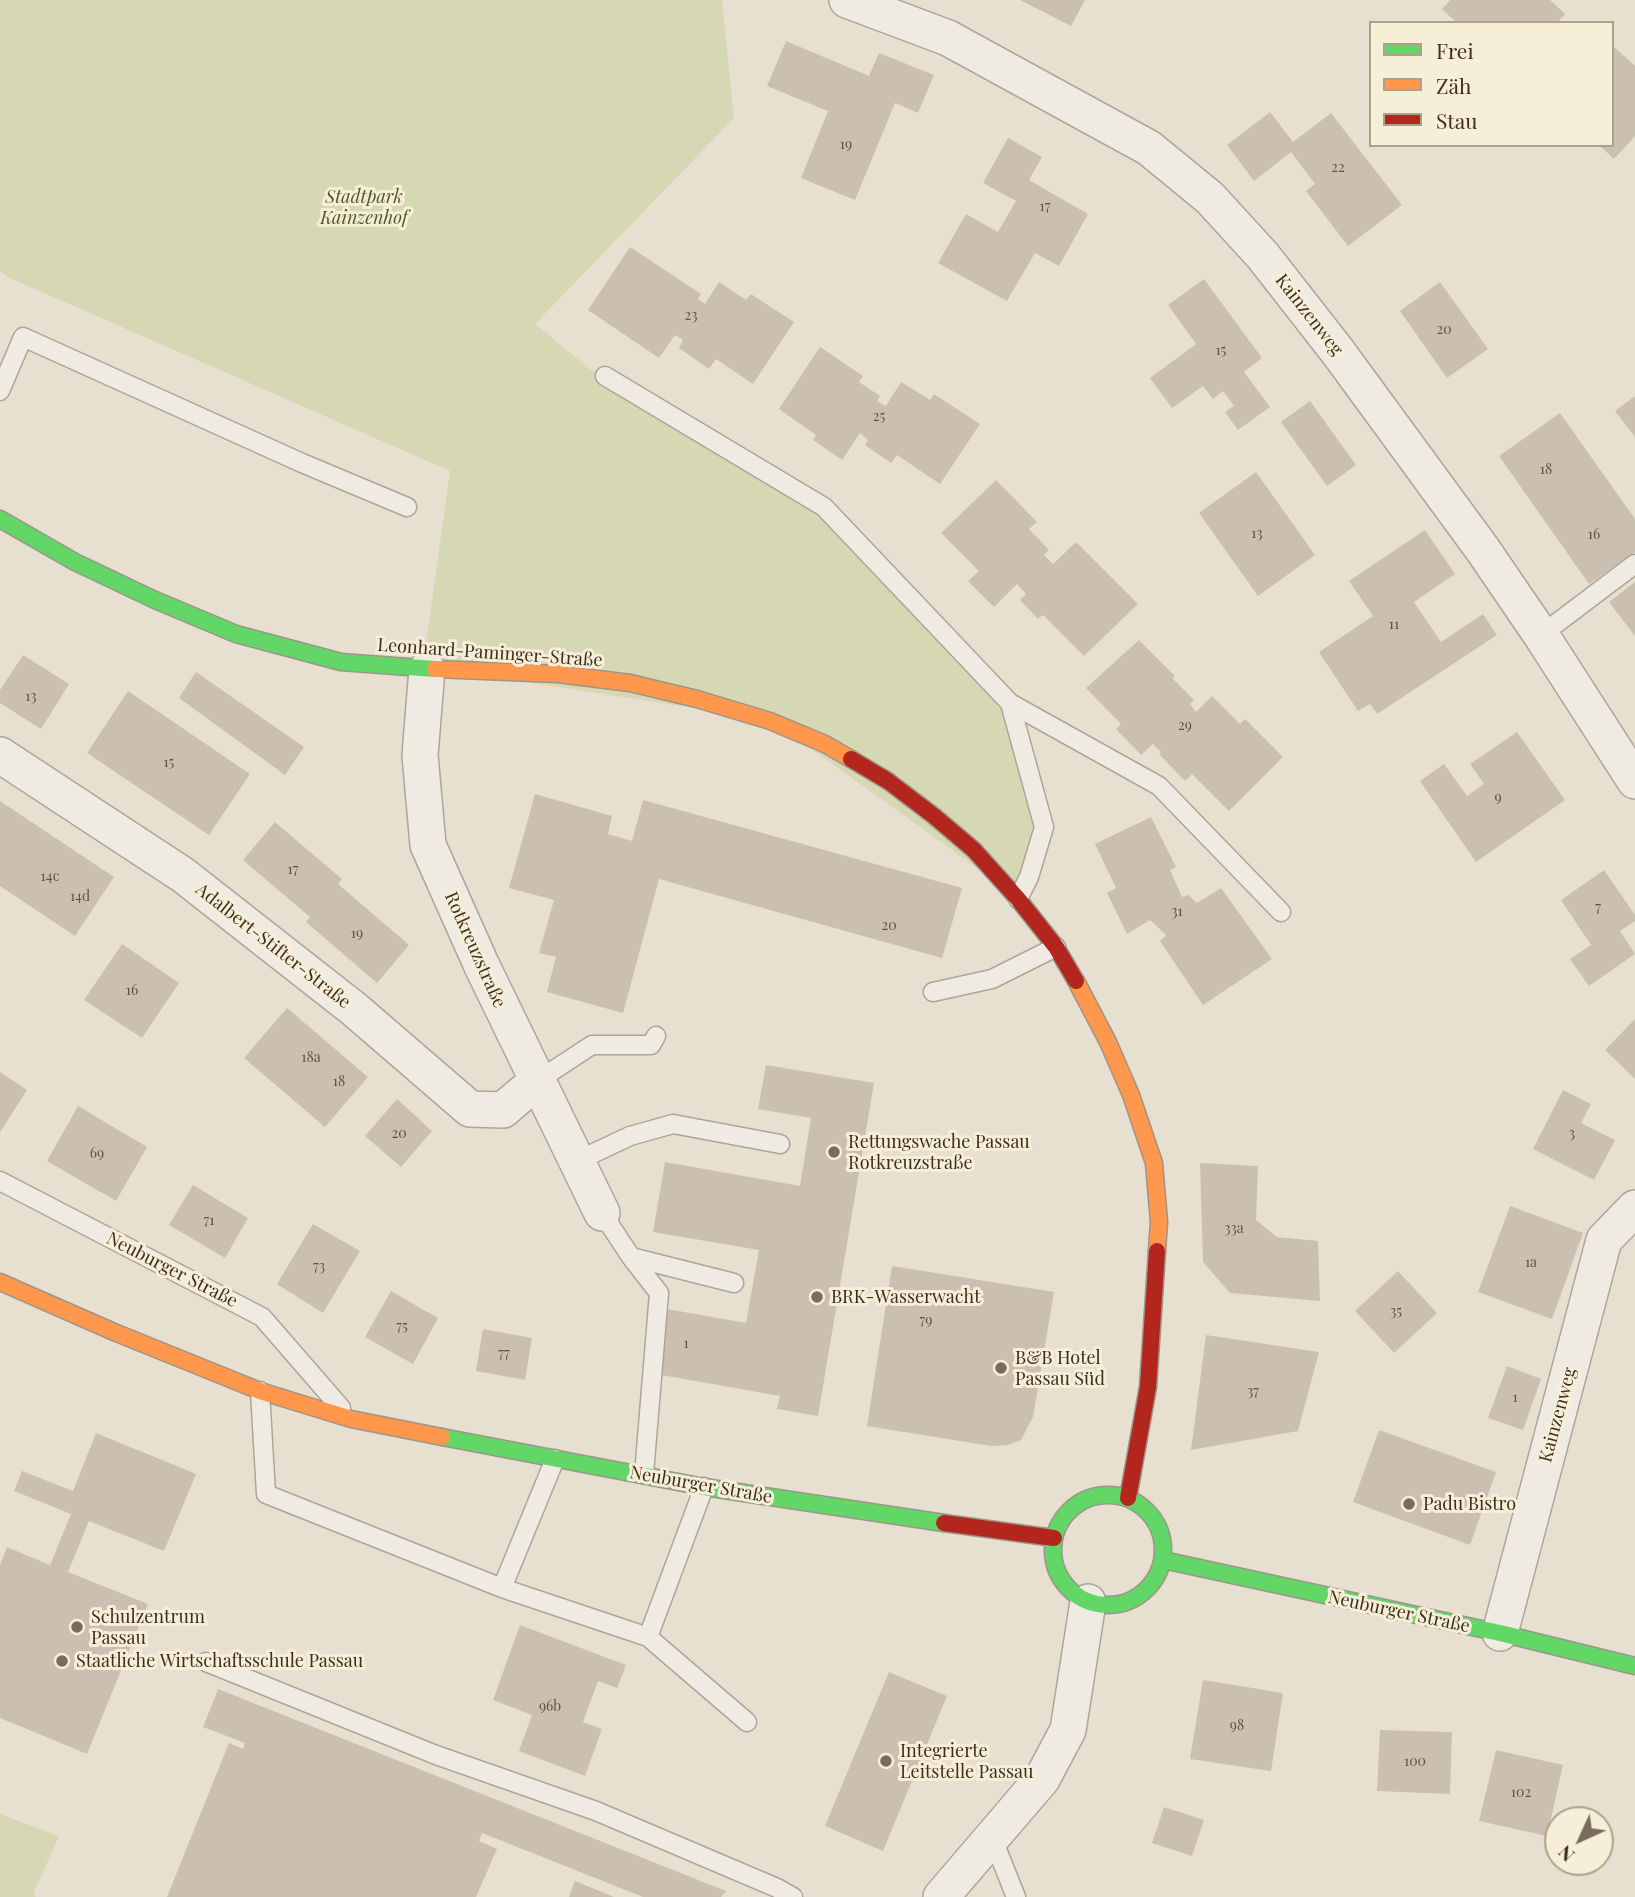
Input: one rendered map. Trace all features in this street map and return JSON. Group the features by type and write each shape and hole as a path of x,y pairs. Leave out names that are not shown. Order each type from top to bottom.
{"street":[{"name":"Kainzenweg","path":"847,0 960,44 1149,148 1210,198 1263,256 1338,352 1483,550 1635,781"},
{"name":"Leonhard-Paminger-Straße","path":"0,519 75,562 236,634 341,662 427,669 558,674 630,683 697,699 770,721 825,744 888,781 974,850 1018,898 1056,947 1082,991 1131,1095 1154,1163 1159,1222 1148,1387 1128,1498"},
{"name":"Rotkreuzstraße","path":"427,669 420,755 428,845 481,964 602,1213"},
{"name":"Adalbert-Stifter-Straße","path":"0,755 183,875 354,1009 470,1109 503,1110 537,1081"},
{"name":"Kainzenweg","path":"1500,1633 1604,1240 1635,1209"},
{"name":"Neuburger Straße","path":"0,1282 260,1391 351,1419 704,1487 1054,1538"},
{"path":"1109,1495 1128,1498 1144,1508 1157,1522 1163,1541 1163,1560 1158,1576 1149,1589 1136,1599 1120,1605 1104,1606 1088,1602 1063,1583 1052,1554 1054,1538 1061,1521 1082,1502 1109,1495"},
{"name":"Neuburger Straße","path":"1163,1560 1500,1633 1635,1666"},
{"path":"941,1897 1042,1779 1068,1730 1088,1602"}],"lane":[{"path":"0,391 23,337 302,463 407,507"},
{"path":"605,376 824,507 1010,703 1159,786 1281,912"},
{"path":"1541,635 1635,564"},
{"path":"1010,703 1044,827 1030,877 1018,898"},
{"path":"933,992 992,979 1056,947"},
{"path":"537,1081 592,1045 651,1045 656,1036"},
{"path":"576,1161 630,1136 673,1124 780,1144"},
{"name":"Neuburger Straße","path":"0,1181 262,1317 351,1419"},
{"path":"602,1213 659,1293 644,1474"},
{"path":"631,1257 734,1283"},
{"path":"260,1391 265,1494 502,1588 649,1637 747,1722"},
{"path":"502,1588 555,1459"},
{"path":"649,1637 704,1487"},
{"path":"206,1662 436,1755 596,1811 793,1897"},
{"path":"992,1837 1016,1897"}],"green space":[{"name":"Stadtpark Kainzenhof","path":"0,0 722,0 734,118 535,324 601,378 822,511 1009,703 1040,824 1019,898 771,720 423,666 450,471 10,278 0,271"},
{"path":"0,1814 59,1836 33,1894 36,1897 0,1897"}],"building":[{"path":"1020,0 1085,0 1071,26"},
{"path":"1450,0 1550,0 1565,14 1559,21 1455,21 1442,9"},
{"path":"786,41 869,76 879,53 934,75 918,113 895,103 855,200 801,178 828,111 767,86"},
{"path":"1614,47 1635,66 1635,136 1614,159 1601,147 1614,147"},
{"path":"1270,112 1293,142 1331,113 1402,205 1348,246 1306,191 1315,184 1291,152 1254,181 1227,145"},
{"path":"1008,138 1042,157 1029,180 1088,214 1059,266 1035,253 1007,301 938,263 966,214 998,232 1016,201 983,183"},
{"path":"630,247 701,294 698,299 705,304 719,282 746,300 751,294 794,322 753,384 716,359 709,369 679,348 683,340 675,335 659,358 588,310"},
{"path":"1204,279 1262,358 1244,372 1270,407 1238,430 1225,412 1234,406 1223,391 1213,399 1203,386 1172,408 1150,378 1196,344 1168,305"},
{"path":"1440,282 1488,349 1447,378 1400,311"},
{"path":"820,347 863,376 859,382 880,396 877,401 886,406 901,382 930,400 934,394 980,424 940,484 897,455 891,463 865,445 868,440 860,433 842,460 813,440 816,435 779,409"},
{"path":"1635,396 1635,437 1615,411"},
{"path":"1310,401 1356,465 1327,486 1281,422"},
{"path":"1560,413 1635,519 1635,552 1589,584 1499,456"},
{"path":"1256,472 1315,555 1258,596 1199,513"},
{"path":"996,480 1037,522 1029,529 1049,550 1044,555 1053,564 1076,542 1138,604 1084,656 1043,615 1038,619 1020,600 1026,594 1017,584 994,607 968,581 979,571 941,533"},
{"path":"1425,530 1455,574 1414,602 1441,642 1483,614 1497,635 1377,714 1370,704 1358,711 1319,652 1373,616 1349,581"},
{"path":"1635,582 1635,636 1609,602"},
{"path":"1139,640 1175,676 1172,678 1194,700 1190,704 1196,712 1212,696 1240,724 1245,719 1283,757 1229,811 1192,774 1185,781 1153,744 1141,755 1116,729 1121,724 1086,688"},
{"path":"23,655 69,684 41,729 0,703 0,690"},
{"path":"196,672 304,747 285,775 179,698"},
{"path":"128,691 250,774 209,835 87,753"},
{"path":"1517,732 1565,800 1476,862 1420,781 1444,764 1467,796 1484,784 1470,764"},
{"path":"535,794 612,816 608,834 632,841 643,800 962,888 942,958 659,879 623,1013 547,992 556,957 539,953 554,900 509,888"},
{"path":"0,801 114,877 75,936 0,886"},
{"path":"1151,817 1176,867 1170,870 1182,897 1188,895 1197,903 1221,888 1272,959 1203,1005 1160,941 1166,935 1150,920 1127,934 1107,893 1116,888 1095,844"},
{"path":"275,822 342,879 338,884 409,945 377,983 306,922 310,917 243,860"},
{"path":"1604,870 1635,915 1635,921 1620,931 1635,954 1589,986 1570,959 1591,945 1561,900"},
{"path":"122,944 179,983 142,1038 84,1000"},
{"path":"287,1008 368,1077 325,1127 244,1058"},
{"path":"1635,1019 1635,1079 1605,1050"},
{"path":"766,1065 874,1083 818,1416 777,1409 780,1396 656,1374 667,1309 746,1323 759,1250 653,1232 665,1162 800,1186 811,1118 758,1109"},
{"path":"0,1072 27,1090 0,1132"},
{"path":"1563,1090 1591,1104 1581,1123 1615,1140 1594,1180 1533,1149"},
{"path":"397,1099 432,1131 401,1167 365,1136"},
{"path":"78,1106 147,1147 116,1201 47,1161"},
{"path":"1200,1163 1258,1166 1256,1220 1277,1237 1318,1241 1320,1301 1230,1293 1203,1262"},
{"path":"193,1185 248,1218 225,1258 169,1225"},
{"path":"1510,1206 1583,1233 1552,1319 1478,1292"},
{"path":"313,1224 360,1251 323,1313 277,1284"},
{"name":"B&B Hotel Passau Süd","path":"892,1266 1054,1292 1033,1417 1021,1440 1008,1445 991,1446 867,1426"},
{"path":"1398,1271 1437,1313 1394,1353 1355,1311"},
{"path":"391,1291 438,1318 413,1364 365,1337"},
{"path":"483,1329 532,1338 525,1380 476,1371"},
{"path":"1206,1335 1319,1352 1298,1431 1191,1450"},
{"path":"1507,1366 1541,1379 1523,1430 1488,1418"},
{"path":"1379,1430 1496,1472 1470,1545 1353,1502"},
{"name":"Staatliche Wirtschaftsschule Passau","path":"96,1433 196,1474 164,1551 89,1521 68,1572 148,1604 87,1754 0,1718 0,1565 7,1547 50,1565 71,1514 14,1491 22,1471 73,1491"},
{"path":"520,1625 626,1665 617,1688 598,1681 583,1722 602,1729 585,1776 519,1751 532,1715 493,1700"},
{"name":"Integrierte Leitstelle Passau","path":"889,1672 947,1696 883,1851 825,1826"},
{"path":"1203,1680 1283,1693 1271,1771 1190,1759"},
{"path":"218,1689 726,1891 721,1897 643,1897 482,1833 479,1841 497,1849 476,1897 167,1897 229,1743 243,1749 245,1743 203,1727"},
{"path":"1380,1730 1452,1732 1450,1794 1377,1791"},
{"path":"1496,1750 1563,1765 1554,1806 1544,1806 1544,1835 1479,1821"},
{"path":"1164,1807 1204,1820 1192,1856 1152,1843"},
{"path":"575,1881 614,1897 569,1897"}],"traffic: fast":[{"path":"0,519 75,562 236,634 341,662 435,669"},
{"path":"442,1437 704,1487 944,1523"},
{"path":"1108,1495 1129,1499 1147,1511 1159,1529 1163,1550 1159,1571 1147,1589 1129,1601 1108,1605 1087,1601 1069,1589 1057,1571 1053,1550 1057,1529 1069,1511 1087,1499 1108,1495"},
{"path":"1163,1560 1500,1633 1635,1666"}],"traffic: slow":[{"path":"435,669 558,674 630,683 697,699 770,721 825,744 851,759"},
{"path":"1076,981 1108,1042 1131,1095 1154,1163 1159,1222 1157,1251"},
{"path":"0,1282 260,1391 351,1419 442,1437"}],"traffic: jam":[{"path":"851,759 888,781 974,850 1056,947 1076,981"},
{"path":"1128,1498 1148,1387 1157,1251"},
{"path":"944,1523 1054,1538"}],"place":[{"name":"Rettungswache Passau Rotkreuzstraße","path":"834,1152"},
{"name":"BRK-Wasserwacht","path":"817,1297"},
{"name":"B&B Hotel Passau Süd","path":"1001,1368"},
{"name":"Padu Bistro","path":"1409,1504"},
{"name":"Schulzentrum Passau","path":"77,1627"},
{"name":"Staatliche Wirtschaftsschule Passau","path":"62,1661"},
{"name":"Integrierte Leitstelle Passau","path":"886,1761"}]}
